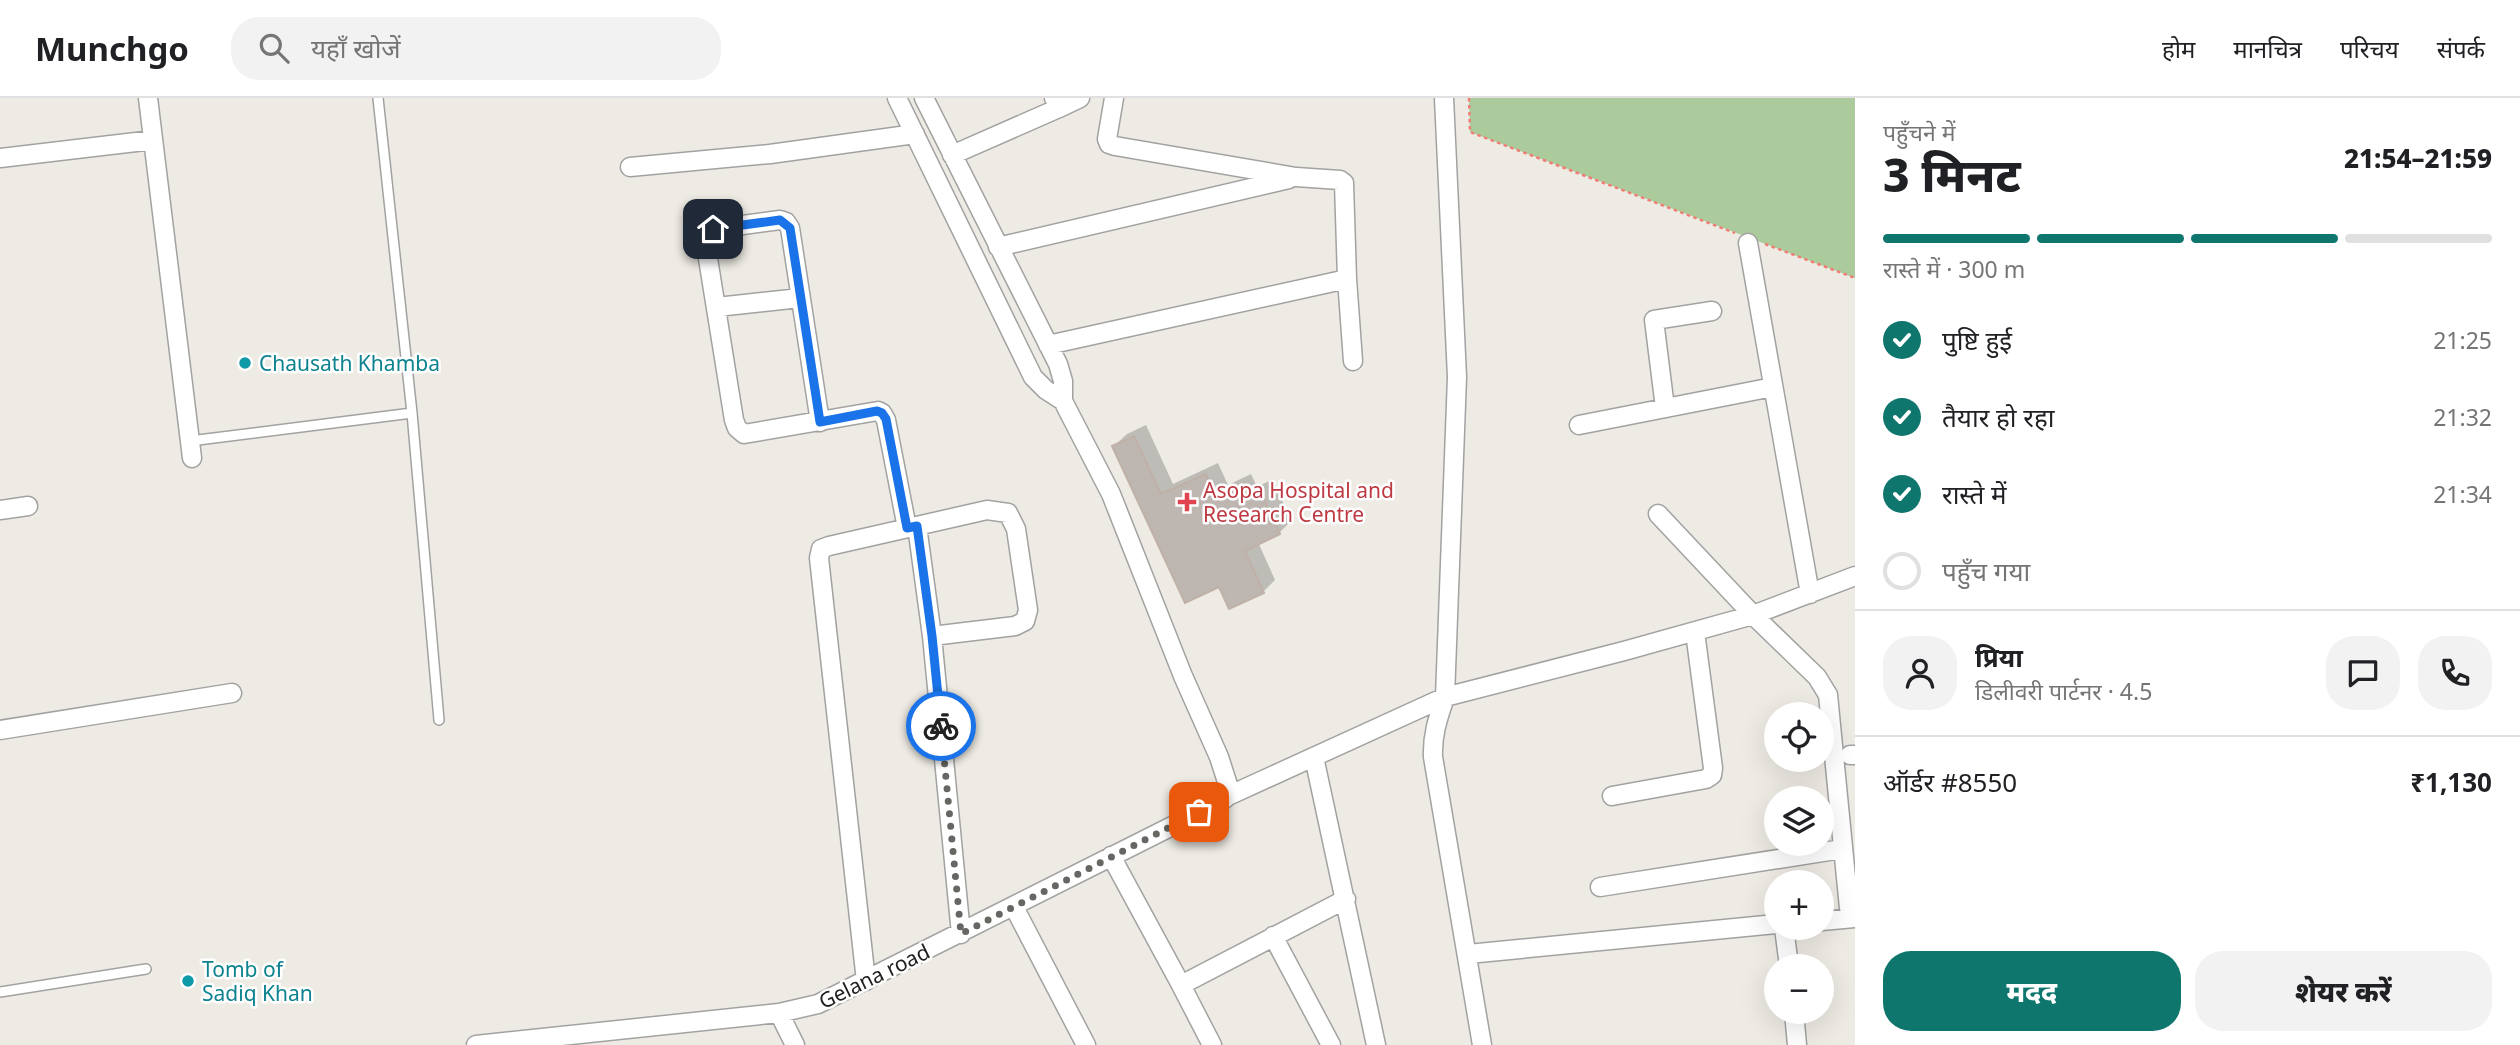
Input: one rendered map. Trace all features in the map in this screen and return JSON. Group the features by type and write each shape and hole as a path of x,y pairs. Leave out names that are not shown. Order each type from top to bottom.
{"street":[{"path":"148,98 191,449"},
{"path":"897,98 1033,377 1063,401"},
{"path":"924,98 1048,345 1063,381 1063,401 1111,494 1183,676 1219,757 1228,796"},
{"path":"952,155 1056,103 1080,98"},
{"path":"1114,98 1107,139 1109,144 1296,177 1340,180 1344,183 1353,361"},
{"path":"1444,98 1457,377 1445,697 1434,726 1433,757 1482,1045"},
{"path":"630,167 770,154 915,134"},
{"path":"0,158 153,140"},
{"path":"998,247 1296,177"},
{"path":"820,422 790,228 780,220 713,229 706,233 737,428 744,434 820,422 877,411 886,419 912,527 932,636 961,934"},
{"path":"1751,241 1773,387 1810,594"},
{"path":"1048,345 1347,279"},
{"path":"717,307 800,298"},
{"path":"1665,408 1654,320 1712,312"},
{"path":"1579,425 1773,387"},
{"path":"0,510 27,506"},
{"path":"866,981 818,558 821,549 829,546 987,510 1007,513 1016,529 1028,610 1025,621 1015,626 932,636"},
{"path":"1658,514 1753,615 1817,677 1828,695 1832,714 1842,849 1852,913 1834,918"},
{"name":"Gelana road","path":"476,1045 779,1013 818,1004 961,934 1228,796 1445,697 1753,615 1855,576"},
{"path":"1612,796 1706,779 1712,775 1695,632"},
{"path":"0,730 232,693"},
{"path":"1314,757 1376,1045"},
{"path":"1601,887 1842,849"},
{"path":"1111,856 1212,1045"},
{"path":"1181,985 1346,899"},
{"path":"1014,907 1086,1045"},
{"path":"1468,954 1764,925"},
{"path":"1273,936 1331,1045"},
{"path":"779,1013 795,1045"},
{"path":"1795,1024 1797,1045"}],"lane":[{"path":"378,98 412,413 439,720"},
{"path":"191,449 412,413"},
{"path":"0,992 146,969"}],"path":[{"path":"1469,98 1469,132 1751,241 1855,278"}],"green space":[{"path":"1469,98 1855,98 1855,278 1470,132"}],"building":[{"path":"1134,436 1161,494 1206,474 1216,496 1239,485 1245,497 1260,490 1280,534 1245,551 1264,593 1229,609 1219,587 1185,603 1112,446"}],"way so far":[{"path":"941,726 961,934 1199,812"}],"place":[{"name":"Chausath Khamba","path":"245,363"},
{"name":"Asopa Hospital and Research Centre","path":"1187,502"},
{"name":"Tomb of Sadiq Khan","path":"188,981"}],"route":[{"path":"713,229 780,220 786,222 790,228 820,422 877,411 886,419 907,528 917,526 941,726"}]}
